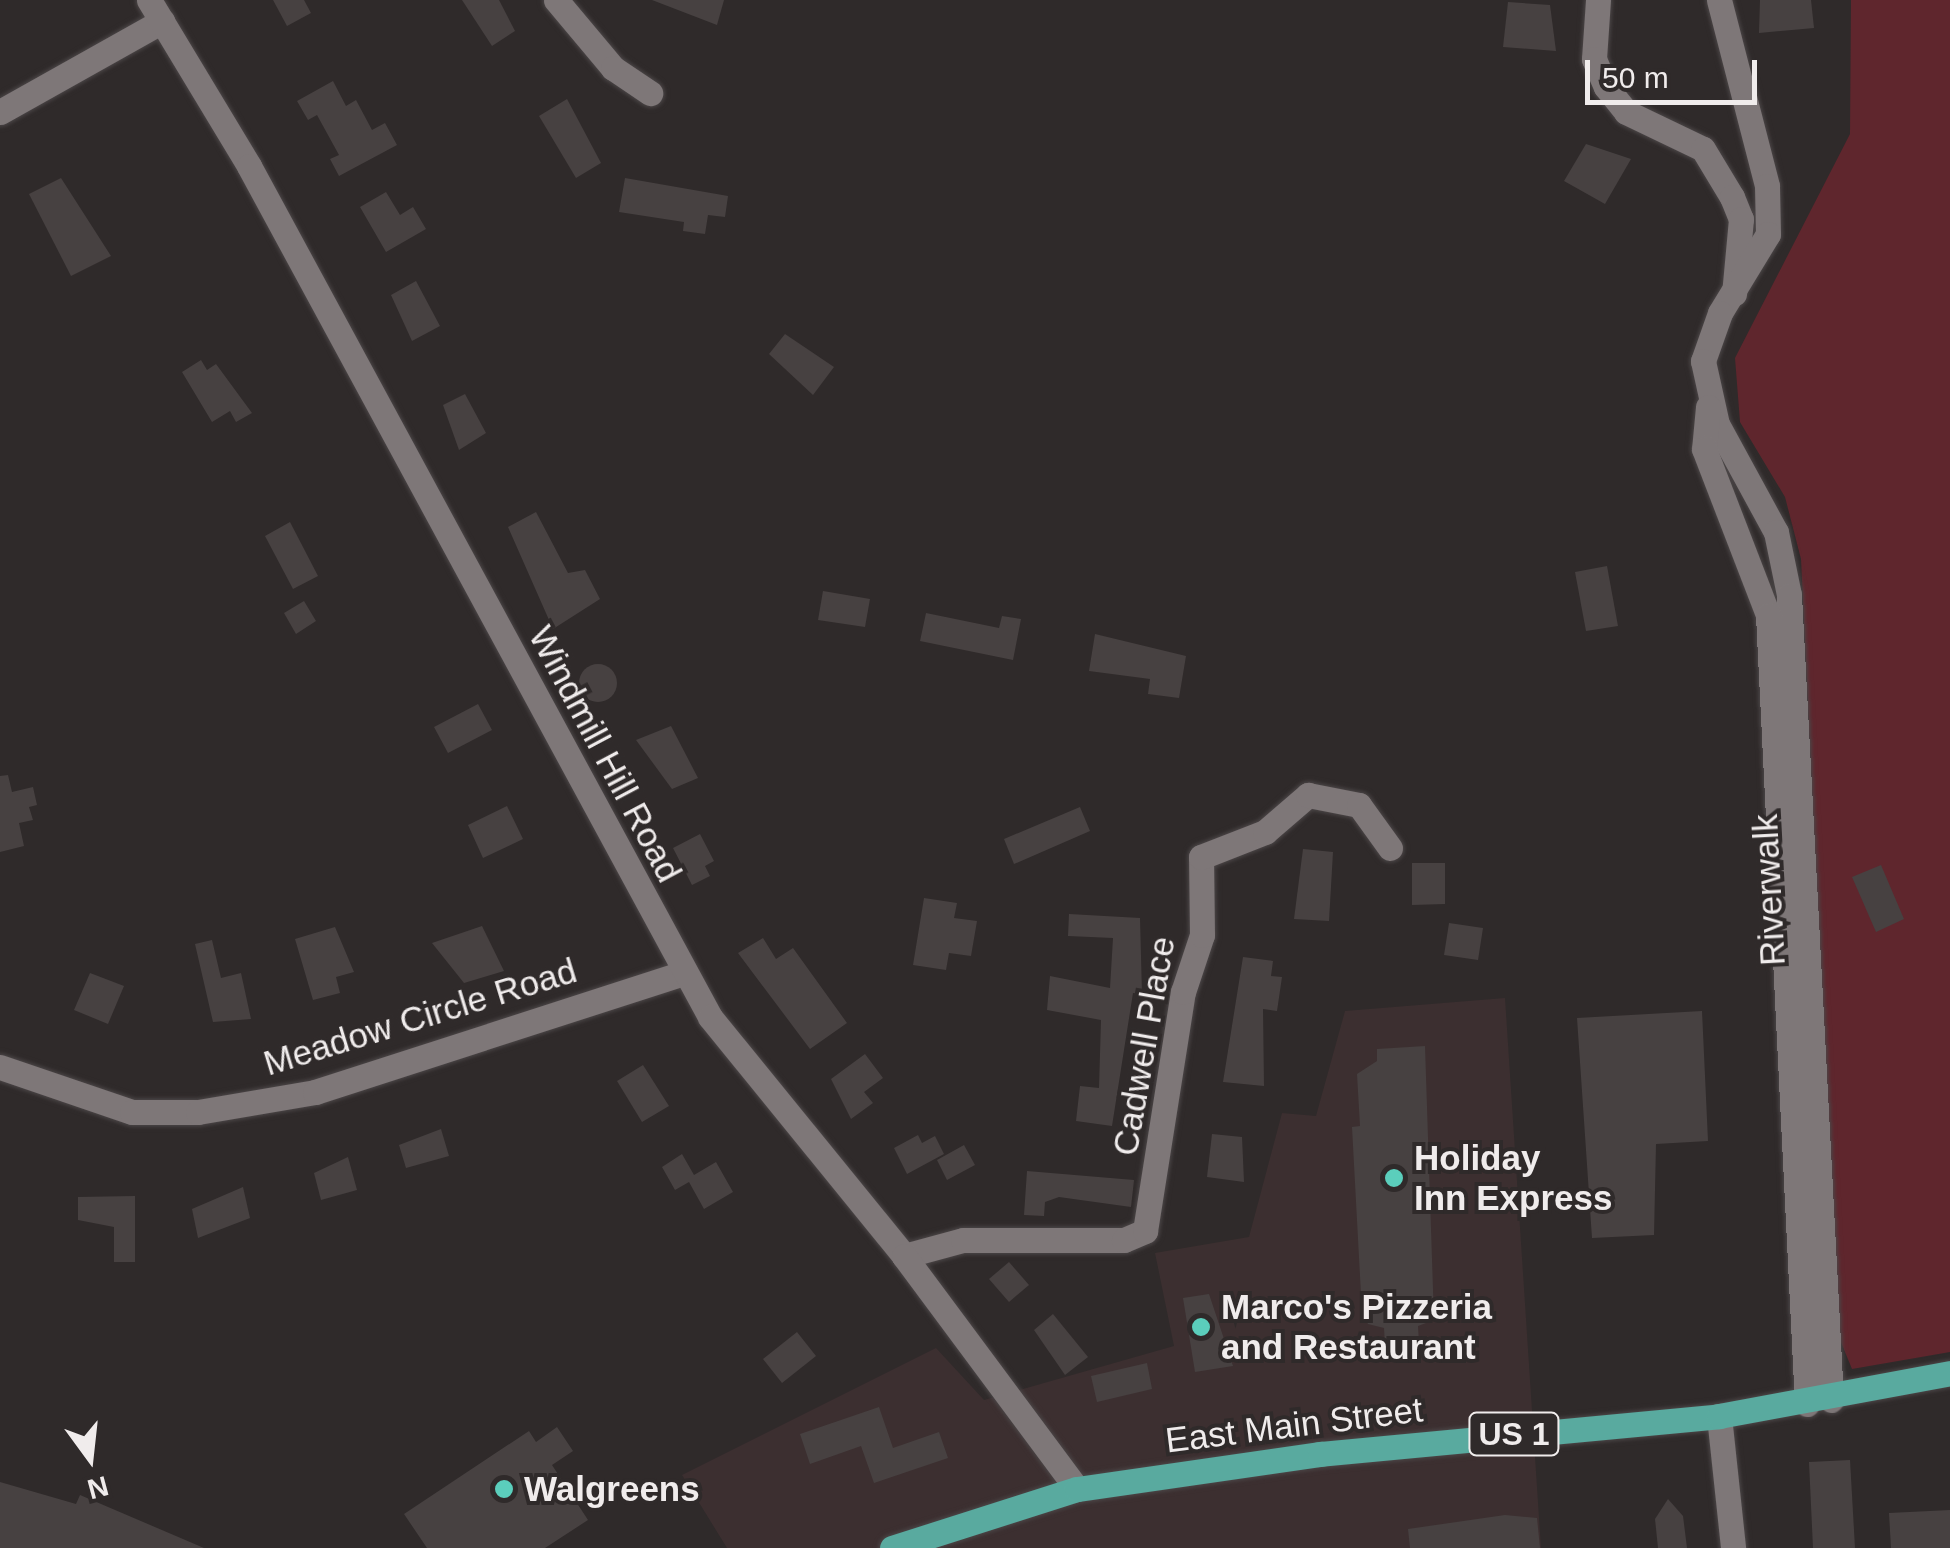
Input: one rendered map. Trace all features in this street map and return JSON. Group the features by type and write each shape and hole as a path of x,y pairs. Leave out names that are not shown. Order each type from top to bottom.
{"main road":[{"name":"East Main Street","path":"892,1548 1077,1489 1320,1454 1720,1416 1819,1402 1950,1373"}],"street":[{"path":"556,0 613,68 650,93"},
{"name":"Riverwalk","path":"1598,0 1594,59 1606,87 1626,112 1703,149 1732,197 1742,219 1734,294"},
{"name":"Riverwalk","path":"1719,0 1767,186 1768,234 1702,361 1717,424 1776,532 1789,595 1819,1402"},
{"path":"0,112 156,11"},
{"name":"Windmill Hill Road","path":"156,11 249,166 684,973 904,1256 1077,1489"},
{"name":"Riverwalk","path":"1710,392 1704,449 1768,615 1819,1402"},
{"name":"Cadwell Place","path":"904,1256 963,1240 1124,1240 1145,1231 1183,992 1202,935 1201,857 1264,832 1308,796 1359,805 1390,848"},
{"name":"Meadow Circle Road","path":"0,1067 132,1112 198,1112 315,1092 684,973"},
{"path":"1720,1416 1734,1548"}],"shaded area":[{"path":"1851,0 1950,0 1950,1352 1852,1369 1838,1335 1801,559 1785,497 1740,422 1735,358 1850,134"},
{"path":"1505,998 1541,1548 727,1548 682,1475 936,1348 984,1400 1174,1346 1155,1253 1249,1237 1282,1113 1316,1116 1345,1011"}],"building":[{"path":"273,0 304,0 311,13 287,26"},
{"path":"462,0 499,0 515,31 492,46"},
{"path":"652,0 724,0 717,25"},
{"path":"1760,0 1811,0 1814,28 1759,33"},
{"path":"1508,2 1550,5 1556,51 1503,47"},
{"path":"333,81 346,106 356,100 372,130 385,123 397,145 339,176 330,159 339,155 317,115 308,120 297,101"},
{"path":"567,99 601,163 576,178 539,116"},
{"path":"1586,144 1631,159 1605,204 1564,181"},
{"path":"61,178 111,256 71,276 29,194"},
{"path":"625,178 728,196 725,217 708,215 705,234 683,231 684,222 619,212"},
{"path":"386,192 400,215 413,207 426,229 386,252 360,207"},
{"path":"416,281 440,326 412,341 391,295"},
{"path":"785,334 834,367 813,395 769,354"},
{"path":"201,360 207,370 216,364 252,413 236,422 230,411 212,422 182,372"},
{"path":"465,394 486,433 459,450 443,405"},
{"path":"536,512 568,573 585,570 600,599 553,629 508,527"},
{"path":"290,522 318,576 293,589 265,536"},
{"path":"1607,566 1618,626 1586,631 1575,572"},
{"path":"823,591 870,599 865,627 818,620"},
{"path":"304,601 316,621 296,634 284,613"},
{"path":"926,613 999,628 1002,616 1021,619 1013,660 920,641"},
{"path":"1095,634 1186,656 1179,698 1148,694 1150,679 1089,671"},
{"path":"598,664 612,669 617,683 612,697 598,702 584,697 579,683 584,669"},
{"path":"478,704 492,730 448,753 434,727"},
{"path":"671,726 698,778 672,789 636,740"},
{"path":"8,775 12,792 33,787 37,805 29,807 33,820 19,823 24,846 0,852 0,776"},
{"path":"507,806 523,839 483,858 468,825"},
{"path":"1080,807 1090,831 1014,864 1004,839"},
{"path":"700,834 714,861 705,866 710,876 692,885 673,848"},
{"path":"1303,849 1333,852 1329,921 1294,919"},
{"path":"1412,863 1445,863 1445,904 1412,905"},
{"path":"1881,865 1904,919 1876,932 1852,877"},
{"path":"924,898 957,903 954,918 977,921 971,956 949,953 946,970 913,965"},
{"path":"1069,914 1140,918 1142,994 1133,993 1112,1126 1076,1121 1080,1086 1099,1088 1101,1020 1047,1010 1050,976 1110,988 1113,938 1068,936"},
{"path":"1449,923 1483,928 1478,960 1444,955"},
{"path":"482,926 504,971 464,983 432,943"},
{"path":"335,927 354,972 336,977 340,993 313,1000 295,939"},
{"path":"763,938 776,959 793,948 847,1023 810,1049 738,953"},
{"path":"212,940 221,978 241,973 251,1019 213,1022 195,944"},
{"path":"1243,957 1273,961 1271,976 1282,977 1277,1011 1263,1009 1264,1086 1223,1082"},
{"path":"90,973 124,986 108,1024 74,1010"},
{"path":"1702,1011 1708,1141 1656,1144 1654,1235 1592,1238 1577,1018"},
{"name":"Holiday Inn Express","path":"1425,1046 1434,1320 1418,1326 1420,1360 1386,1362 1384,1328 1368,1324 1362,1313 1352,1127 1360,1126 1357,1074 1377,1061 1377,1049"},
{"path":"865,1054 883,1078 864,1092 873,1103 851,1119 831,1079"},
{"path":"643,1065 669,1106 642,1122 617,1081"},
{"path":"441,1129 449,1156 406,1168 399,1145"},
{"path":"1212,1134 1242,1137 1244,1182 1207,1177"},
{"path":"918,1135 922,1143 935,1136 944,1154 907,1174 894,1148"},
{"path":"964,1145 975,1165 947,1180 937,1160"},
{"path":"682,1154 694,1175 716,1162 733,1192 704,1209 689,1182 675,1190 662,1167"},
{"path":"348,1157 357,1190 321,1200 314,1173"},
{"path":"1027,1171 1134,1180 1131,1207 1059,1197 1045,1202 1044,1216 1024,1215"},
{"path":"243,1187 250,1218 198,1238 192,1209"},
{"path":"135,1196 135,1262 114,1262 114,1227 78,1220 78,1197"},
{"path":"1009,1262 1029,1285 1009,1302 989,1279"},
{"name":"Marco's Pizzeria and Restaurant","path":"1209,1294 1233,1366 1195,1372 1183,1298"},
{"path":"1053,1314 1088,1357 1065,1375 1034,1330"},
{"path":"797,1332 816,1356 782,1383 763,1359"},
{"path":"1147,1363 1152,1389 1097,1402 1091,1376"},
{"path":"879,1407 893,1448 939,1432 948,1458 874,1483 861,1446 810,1464 800,1434"},
{"name":"Walgreens","path":"557,1427 573,1451 552,1465 588,1520 545,1548 427,1548 404,1514 529,1431 536,1442"},
{"path":"1850,1460 1855,1548 1813,1548 1809,1462"},
{"path":"0,1482 76,1504 80,1495 204,1548 0,1548"},
{"path":"1668,1499 1683,1516 1687,1548 1658,1548 1655,1519"},
{"path":"1950,1510 1950,1548 1891,1548 1889,1513"},
{"path":"1505,1515 1537,1518 1540,1548 1410,1548 1408,1529"}],"place":[{"name":"Holiday Inn Express","path":"1394,1178"},
{"name":"Marco's Pizzeria and Restaurant","path":"1201,1327"},
{"name":"Walgreens","path":"504,1489"}]}
